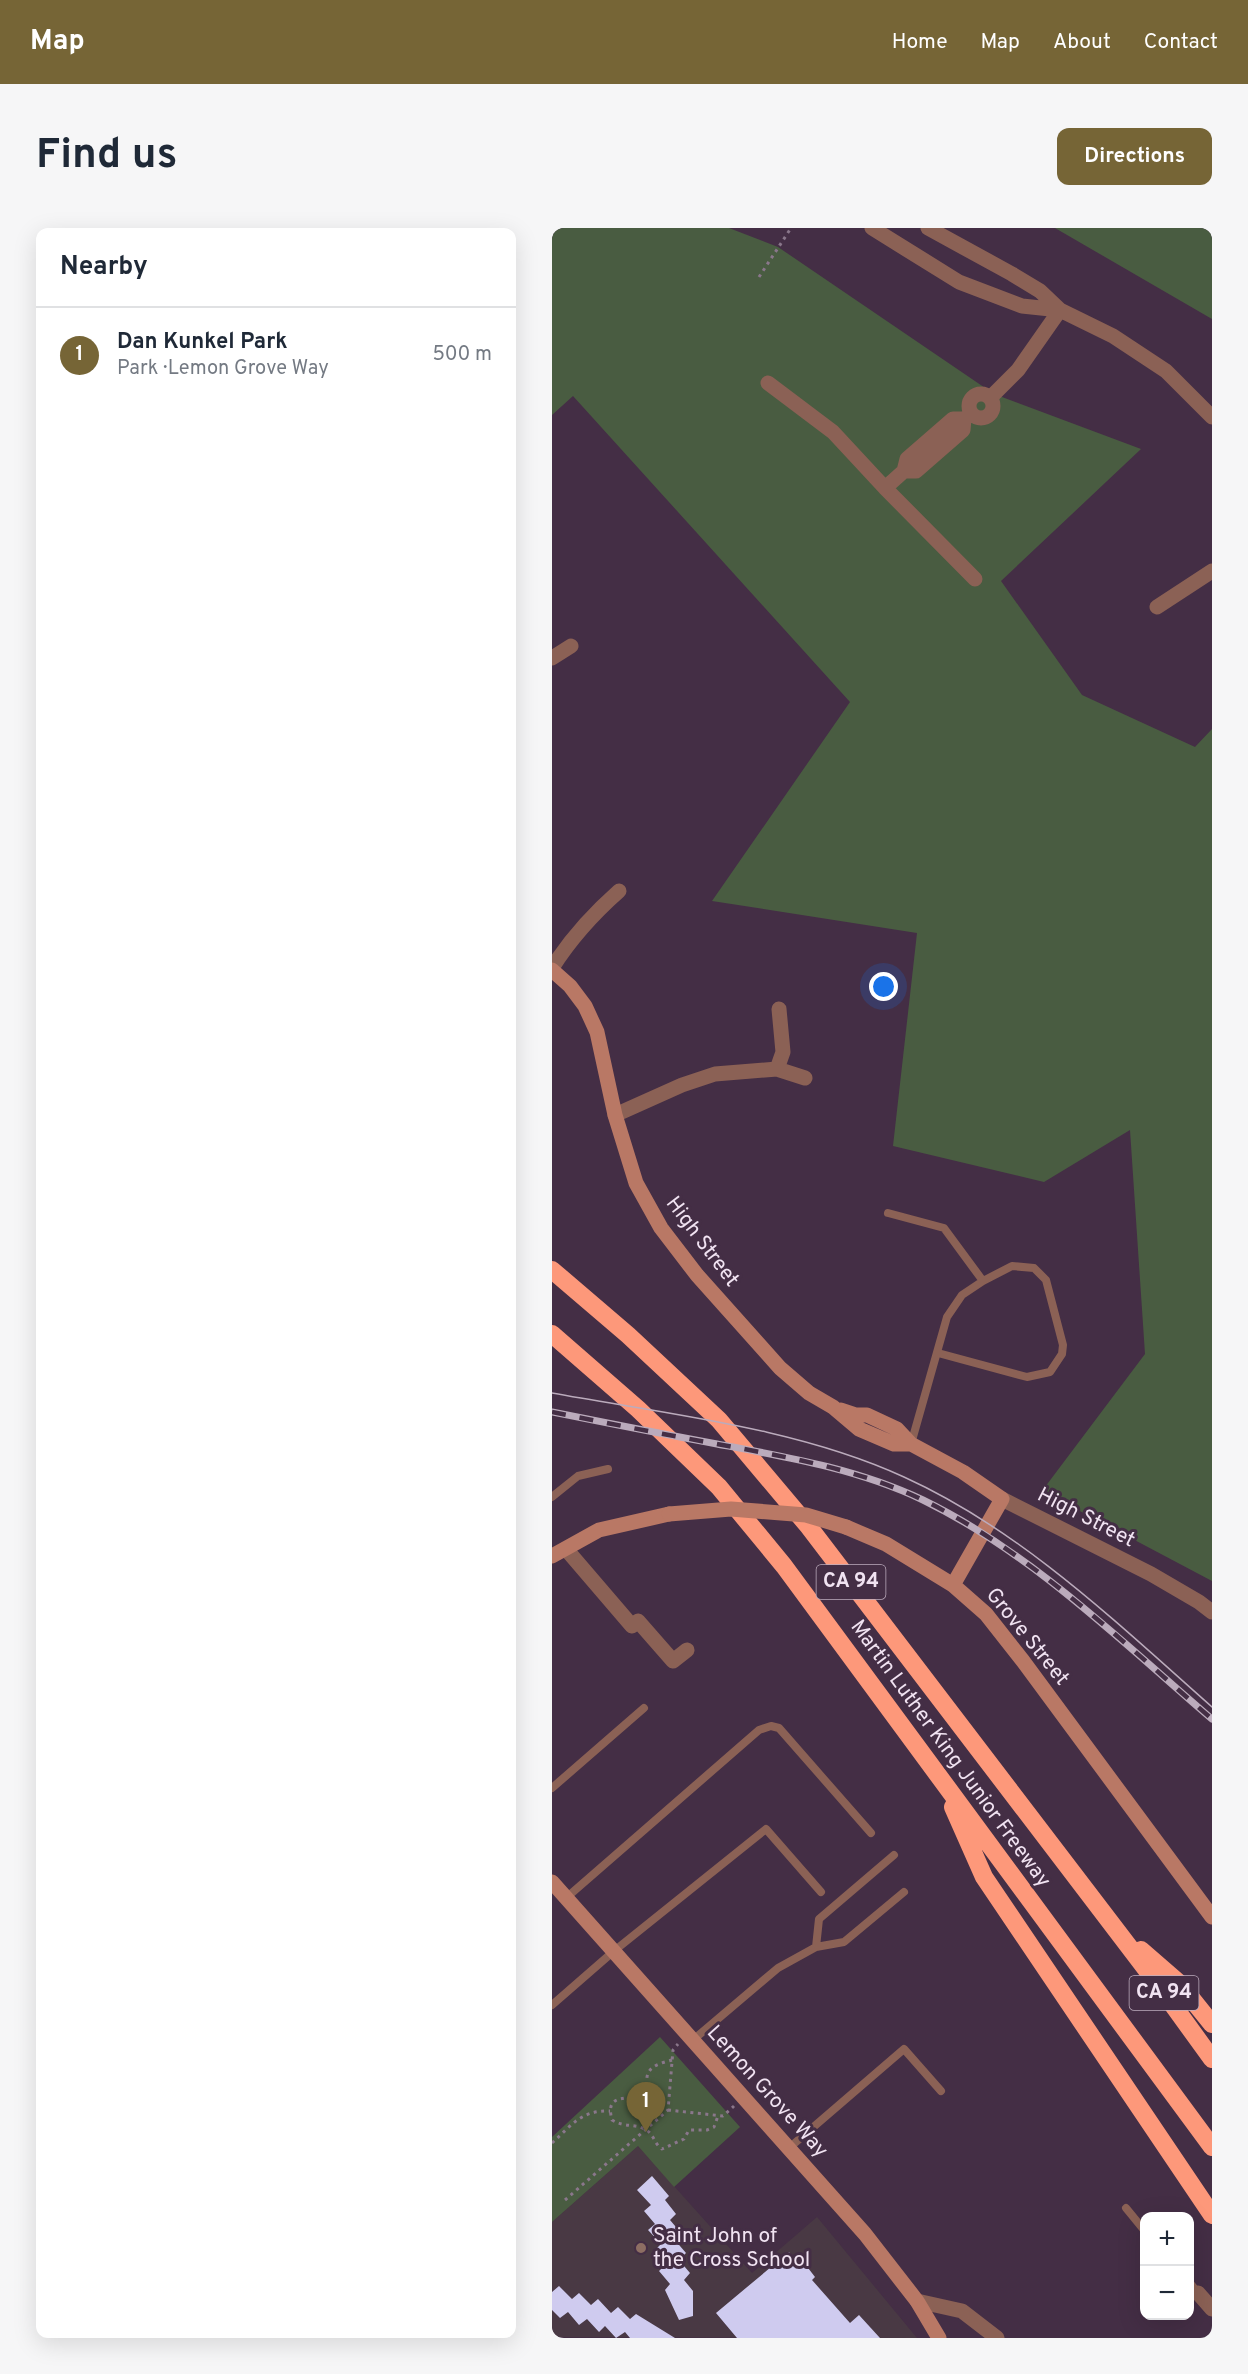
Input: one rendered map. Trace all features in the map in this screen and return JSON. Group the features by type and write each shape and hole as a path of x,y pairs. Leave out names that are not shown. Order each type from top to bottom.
{"highway":[{"name":"Martin Luther King Junior Freeway","path":"552,1270 628,1335 719,1420 817,1536 1212,2059"},
{"name":"Martin Luther King Junior Freeway","path":"552,1334 638,1409 719,1487 784,1566 1212,2147"},
{"path":"936,1770 984,1877 1212,2215"},
{"path":"1114,1927 1179,1983 1212,2024"}],"main road":[{"name":"High Street","path":"552,969 585,1005 597,1032 615,1115 636,1183 661,1228 697,1275 780,1368 809,1393 833,1407 859,1429 894,1444 911,1444 963,1472 1002,1499"},
{"path":"953,1585 1002,1499"},
{"name":"Grove Street","path":"559,1553 599,1530 669,1514 730,1509 806,1515 846,1527 886,1544 953,1585 986,1614 1212,1917"},
{"name":"Lemon Grove Way","path":"552,1882 865,2234 917,2301 939,2338"}],"street":[{"path":"872,228 959,282 1022,306 1060,310"},
{"path":"928,228 1012,274 1040,291 1060,310 1113,336 1166,371 1212,417"},
{"path":"885,488 903,471 906,459 953,419 968,417 983,419 990,415 994,408 990,398 1018,370 1060,310"},
{"path":"768,383 832,432 975,579"},
{"path":"1157,607 1212,570"},
{"path":"552,658 571,646"},
{"path":"552,969 569,941 599,908 619,891"},
{"path":"777,1069 783,1052 779,1009"},
{"path":"615,1115 682,1085 715,1074 777,1069 805,1078"},
{"name":"High Street","path":"1002,1499 1150,1574 1212,1611"},
{"path":"559,1553 632,1626 638,1621 673,1661 687,1650"},
{"path":"1194,2288 1212,2309"},
{"path":"917,2301 962,2311 998,2338"}],"lane":[{"path":"888,1213 944,1228 983,1281"},
{"path":"911,1444 947,1317 962,1295 1012,1266 1034,1268 1046,1280 1063,1345 1062,1354 1050,1372 1027,1377 938,1353"},
{"path":"552,1497 578,1476 608,1469"},
{"path":"552,1788 644,1708"},
{"path":"566,1898 759,1730 771,1726 779,1728 871,1833"},
{"path":"552,2005 614,1951 766,1829 821,1892"},
{"path":"816,1947 819,1919 894,1855"},
{"path":"690,2038 778,1968 816,1947 844,1942 904,1892"},
{"path":"789,2148 904,2049 941,2091"},
{"path":"1126,2208 1140,2225"}],"path":[{"path":"759,277 791,228"},
{"path":"565,2200 668,2110 673,2050 690,2038"},
{"path":"672,2060 654,2066 647,2074 647,2083 642,2092 618,2099 612,2104 609,2110 612,2120 621,2126 637,2126 646,2130 651,2133 657,2146 663,2149 684,2139 689,2130 707,2130 714,2127 718,2116"},
{"path":"668,2110 723,2116 744,2098"},
{"path":"552,2143 587,2113 609,2110"}],"shaded area":[{"name":"Saint John of the Cross School","path":"638,2146 752,2273 817,2217 917,2338 552,2337 552,2222"}],"green space":[{"path":"552,228 729,228 778,247 994,394 1141,449 1001,581 1082,695 1195,747 1212,729 1212,1581 1042,1491 1145,1354 1130,1130 1044,1182 893,1146 917,933 712,901 850,702 573,396 552,415"},
{"path":"1055,228 1212,228 1212,319"},
{"path":"660,2037 740,2127 674,2187 638,2146 552,2222 552,2137"}],"building":[{"path":"652,2176 669,2196 665,2200 676,2214 670,2220 681,2233 674,2239 686,2253 679,2260 690,2273 684,2280 693,2291 693,2316 679,2320 665,2290 670,2284 659,2271 665,2265 654,2251 661,2244 648,2230 655,2224 644,2211 651,2205 637,2190"},
{"path":"789,2252 802,2267 805,2264 815,2277 812,2280 850,2323 859,2315 880,2338 737,2338 716,2313"},
{"path":"559,2286 572,2299 579,2293 591,2305 598,2299 611,2313 618,2307 630,2319 636,2314 675,2338 630,2338 625,2332 616,2338 605,2326 599,2332 587,2319 579,2325 568,2312 560,2318 552,2310 552,2292"}],"tram line":[{"path":"552,1393 776,1434 863,1460 904,1477 988,1523 1028,1551 1104,1611 1212,1707"}],"railway":[{"path":"552,1412 822,1465 873,1480 923,1500 963,1521 1038,1572 1109,1629 1212,1719"}],"place":[{"name":"Dan Kunkel Park","path":"646,2132"},
{"name":"Saint John of the Cross School","path":"641,2248"}]}
